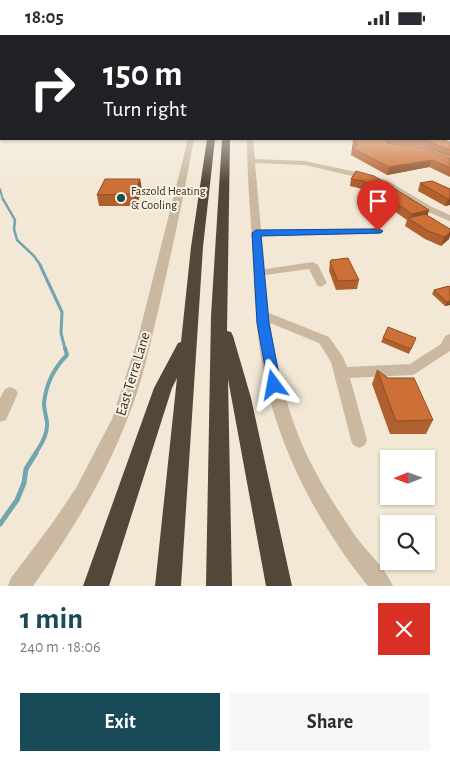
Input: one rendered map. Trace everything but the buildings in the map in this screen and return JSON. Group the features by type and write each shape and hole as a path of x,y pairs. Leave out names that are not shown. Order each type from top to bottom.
{"highway":[{"path":"168,586 197,247 211,140"},
{"path":"219,586 219,316 226,140"},
{"path":"219,316 242,399 278,586"},
{"path":"96,586 163,389 188,341"}],"street":[{"name":"East Terra Lane","path":"22,582 64,523 92,475 113,436 128,400 166,255 191,140"},
{"path":"250,140 250,161 263,316 270,369 283,416 307,475 351,549 382,586"},
{"path":"250,161 304,163 367,177 385,183 447,217 450,226"},
{"path":"256,233 378,231"},
{"path":"259,273 313,265 321,283"},
{"path":"263,316 324,340 338,361 360,440"},
{"path":"341,373 413,369 446,347 450,339"},
{"path":"0,415 10,393"}],"waterway":[{"path":"0,189 3,200"},
{"path":"3,199 15,220 14,229 17,240 34,256 41,266"},
{"path":"40,265 62,312 61,333 65,349"},
{"path":"35,454 42,443 46,431 47,422 44,403 47,389 58,365 67,355 65,348"},
{"path":"0,524 17,500 24,483 26,469 36,453"}],"place":[{"name":"Faszold Heating & Cooling","path":"121,198"}],"route":[{"path":"274,385 263,323 256,233 378,231"}]}
